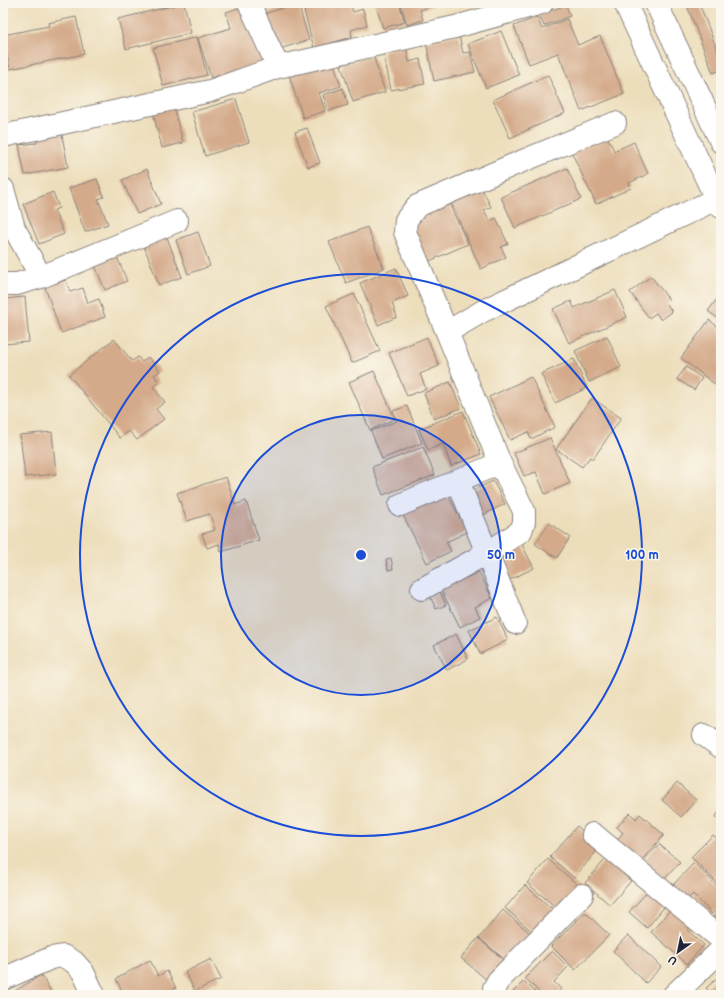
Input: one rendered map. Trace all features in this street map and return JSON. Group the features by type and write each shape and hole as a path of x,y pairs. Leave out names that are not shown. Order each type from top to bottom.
{"street":[{"path":"249,3 278,67"},
{"path":"3,136 210,91 278,67 455,27 542,3"},
{"path":"447,332 483,311 718,203 625,3"},
{"path":"656,3 721,142"},
{"path":"422,589 487,553 521,531 524,522 524,511 500,463 405,232 406,220 417,206 615,123"},
{"path":"3,189 14,228 41,278"},
{"path":"3,284 17,284 41,278 177,221"},
{"path":"400,505 500,463"},
{"path":"458,481 515,623"},
{"path":"593,834 721,939"},
{"path":"494,995 494,988 498,980 582,895"},
{"path":"674,995 721,950"},
{"path":"3,979 52,958 63,956 74,962 83,972 94,995"}],"building":[{"path":"88,3 104,3 104,4 89,7"},
{"path":"160,3 176,3 176,4 161,7"},
{"path":"184,3 191,33 126,49 118,19"},
{"path":"298,3 309,40 276,50 264,14"},
{"path":"317,3 350,3 353,12 363,9 367,25 351,30 352,37 314,48 303,7"},
{"path":"375,3 399,3 405,22 383,28"},
{"path":"400,3 441,3 420,10 423,20 407,25"},
{"path":"686,3 699,3 721,60 721,70 713,73"},
{"path":"248,5 265,61 211,78 198,38 231,28 226,12"},
{"path":"566,5 570,16 544,26 539,15"},
{"path":"76,17 84,54 10,69 3,35 49,26 48,23"},
{"path":"537,17 542,29 567,19 578,45 600,36 624,94 581,111 558,53 529,64 514,26"},
{"path":"501,31 519,75 486,88 468,44"},
{"path":"459,35 463,53 470,52 475,72 434,81 426,42"},
{"path":"197,37 207,75 163,86 153,48"},
{"path":"406,46 409,62 420,59 425,84 391,90 383,51"},
{"path":"373,55 385,92 353,102 341,65"},
{"path":"332,58 341,86 319,93 325,111 303,118 288,72"},
{"path":"548,75 565,113 510,138 493,100"},
{"path":"343,88 348,105 328,111 323,95"},
{"path":"236,99 249,142 205,156 192,112"},
{"path":"174,108 183,143 162,148 153,113"},
{"path":"307,128 320,163 308,167 295,132"},
{"path":"61,130 68,167 25,175 19,145 37,143 36,134"},
{"path":"605,131 614,151 634,142 648,174 629,183 631,188 596,204 569,147"},
{"path":"567,168 581,199 515,228 501,197"},
{"path":"147,169 161,204 137,214 122,180"},
{"path":"97,179 104,197 98,199 108,224 85,232 69,188"},
{"path":"481,187 491,207 484,210 490,221 496,218 508,244 501,247 506,257 481,269 448,196"},
{"path":"53,192 59,208 54,210 64,234 39,244 23,204"},
{"path":"449,203 468,244 427,262 408,221"},
{"path":"367,227 384,268 346,283 329,242"},
{"path":"165,232 182,277 159,285 142,241"},
{"path":"198,232 210,266 188,274 176,240"},
{"path":"115,252 127,281 105,290 93,261"},
{"path":"396,268 408,296 392,303 397,317 378,325 360,283"},
{"path":"651,276 670,301 667,304 672,312 661,320 656,313 649,318 630,292"},
{"path":"66,280 70,292 83,288 88,303 99,299 105,317 61,333 45,287"},
{"path":"615,290 627,317 569,343 553,309 571,301 574,308"},
{"path":"354,294 380,351 352,363 326,306"},
{"path":"721,294 721,318 720,320 708,311"},
{"path":"25,297 29,342 3,344 3,299"},
{"path":"709,320 721,329 721,389 681,358"},
{"path":"607,336 621,367 589,382 575,351"},
{"path":"427,337 439,366 420,374 426,389 407,396 389,353"},
{"path":"114,339 132,361 138,357 142,362 148,357 160,371 154,375 159,382 153,387 165,402 156,409 164,419 137,440 129,431 120,438 69,375"},
{"path":"574,359 587,388 555,403 541,374"},
{"path":"686,367 702,378 694,390 677,379"},
{"path":"374,371 395,419 370,430 349,382"},
{"path":"531,377 555,427 531,439 528,432 510,440 489,397"},
{"path":"450,382 461,408 434,419 424,393"},
{"path":"592,398 621,418 593,459 590,457 582,467 556,449"},
{"path":"407,406 422,443 382,459 371,431 397,421 393,411"},
{"path":"463,411 481,454 451,466 443,444 428,450 419,429"},
{"path":"52,432 56,474 25,477 20,435"},
{"path":"550,438 570,483 545,494 536,472 524,476 514,453"},
{"path":"423,447 435,475 383,495 372,467"},
{"path":"226,477 235,505 246,501 259,540 221,552 219,544 207,548 202,534 215,530 210,514 187,521 177,493"},
{"path":"493,481 505,504 479,517 467,493"},
{"path":"446,491 467,532 446,542 451,551 427,563 402,513"},
{"path":"549,523 570,537 557,558 535,544"},
{"path":"519,539 534,568 507,581 492,552"},
{"path":"391,558 393,569 388,570 386,559"},
{"path":"479,572 492,598 475,607 480,617 460,627 441,590"},
{"path":"440,592 446,605 436,609 430,596"},
{"path":"497,617 508,640 480,654 469,630"},
{"path":"456,634 468,659 447,670 434,645"},
{"path":"721,722 721,736 715,732"},
{"path":"677,783 696,800 681,817 662,800"},
{"path":"721,810 721,822 715,817"},
{"path":"630,813 636,819 640,814 664,835 638,864 615,842 623,833 617,827"},
{"path":"577,826 600,847 574,878 550,857"},
{"path":"713,835 721,842 721,887 691,857"},
{"path":"659,844 680,862 662,882 641,863"},
{"path":"611,853 623,865 619,870 631,881 610,905 585,883"},
{"path":"548,859 580,887 559,910 527,883"},
{"path":"694,863 721,890 721,905 712,914 693,894 686,901 671,887"},
{"path":"525,885 557,913 537,936 505,908"},
{"path":"648,891 665,906 647,928 629,912"},
{"path":"673,907 693,924 687,930 704,945 687,964 651,932"},
{"path":"721,909 721,925 711,920"},
{"path":"503,910 530,933 506,961 479,938"},
{"path":"585,912 609,935 575,970 551,946"},
{"path":"628,935 661,967 646,983 613,951"},
{"path":"478,938 505,961 488,981 461,958"},
{"path":"552,951 568,967 554,982 561,989 555,995 542,995 525,978"},
{"path":"211,959 221,979 195,991 185,972"},
{"path":"150,960 158,976 167,971 176,988 168,992 169,995 124,995 116,979"},
{"path":"41,975 53,995 8,995"},
{"path":"721,975 721,995 713,995 706,988"},
{"path":"524,981 538,995 510,995"}]}
